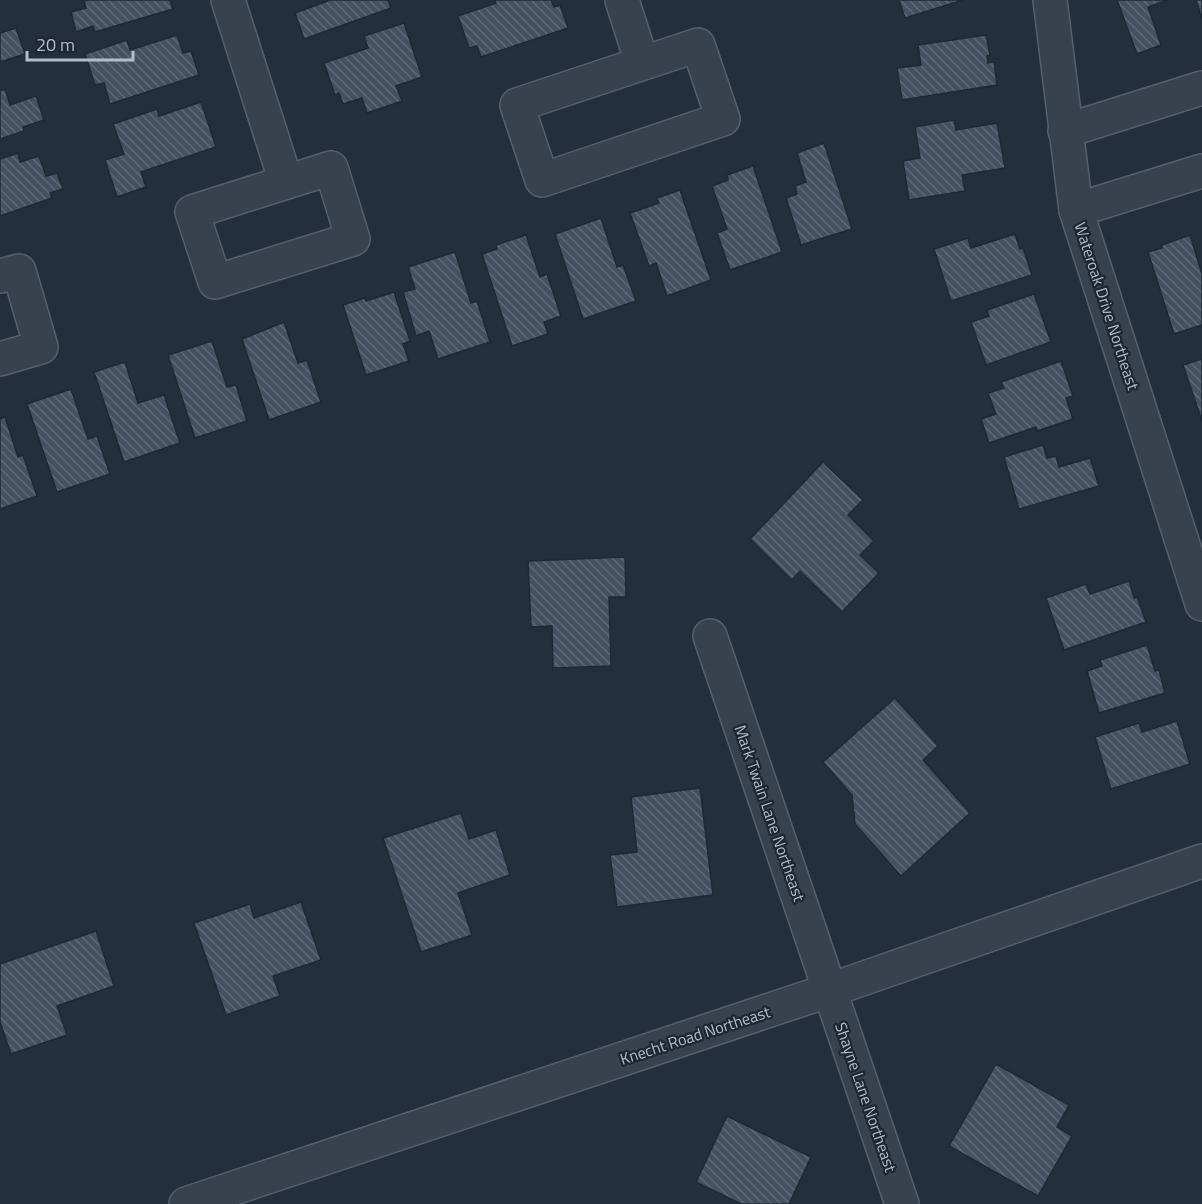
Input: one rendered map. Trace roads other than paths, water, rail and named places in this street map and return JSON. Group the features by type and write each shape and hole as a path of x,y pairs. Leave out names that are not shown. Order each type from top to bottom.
{"street":[{"path":"228,0 286,182"},
{"path":"622,0 642,63"},
{"name":"Wateroak Drive Northeast","path":"1050,0 1076,210 1188,515 1201,596"},
{"path":"698,45 723,119 542,180 517,105 642,63 698,45"},
{"path":"1065,131 1202,88"},
{"path":"330,168 353,239 215,282 192,212 286,182 330,168"},
{"path":"1076,210 1202,171"},
{"path":"0,276 19,271 41,346 0,359"},
{"name":"Mark Twain Lane Northeast","path":"710,636 830,990"},
{"name":"Knecht Road Northeast","path":"186,1204 830,990 1202,861"},
{"name":"Shayne Lane Northeast","path":"830,990 902,1204"}]}
